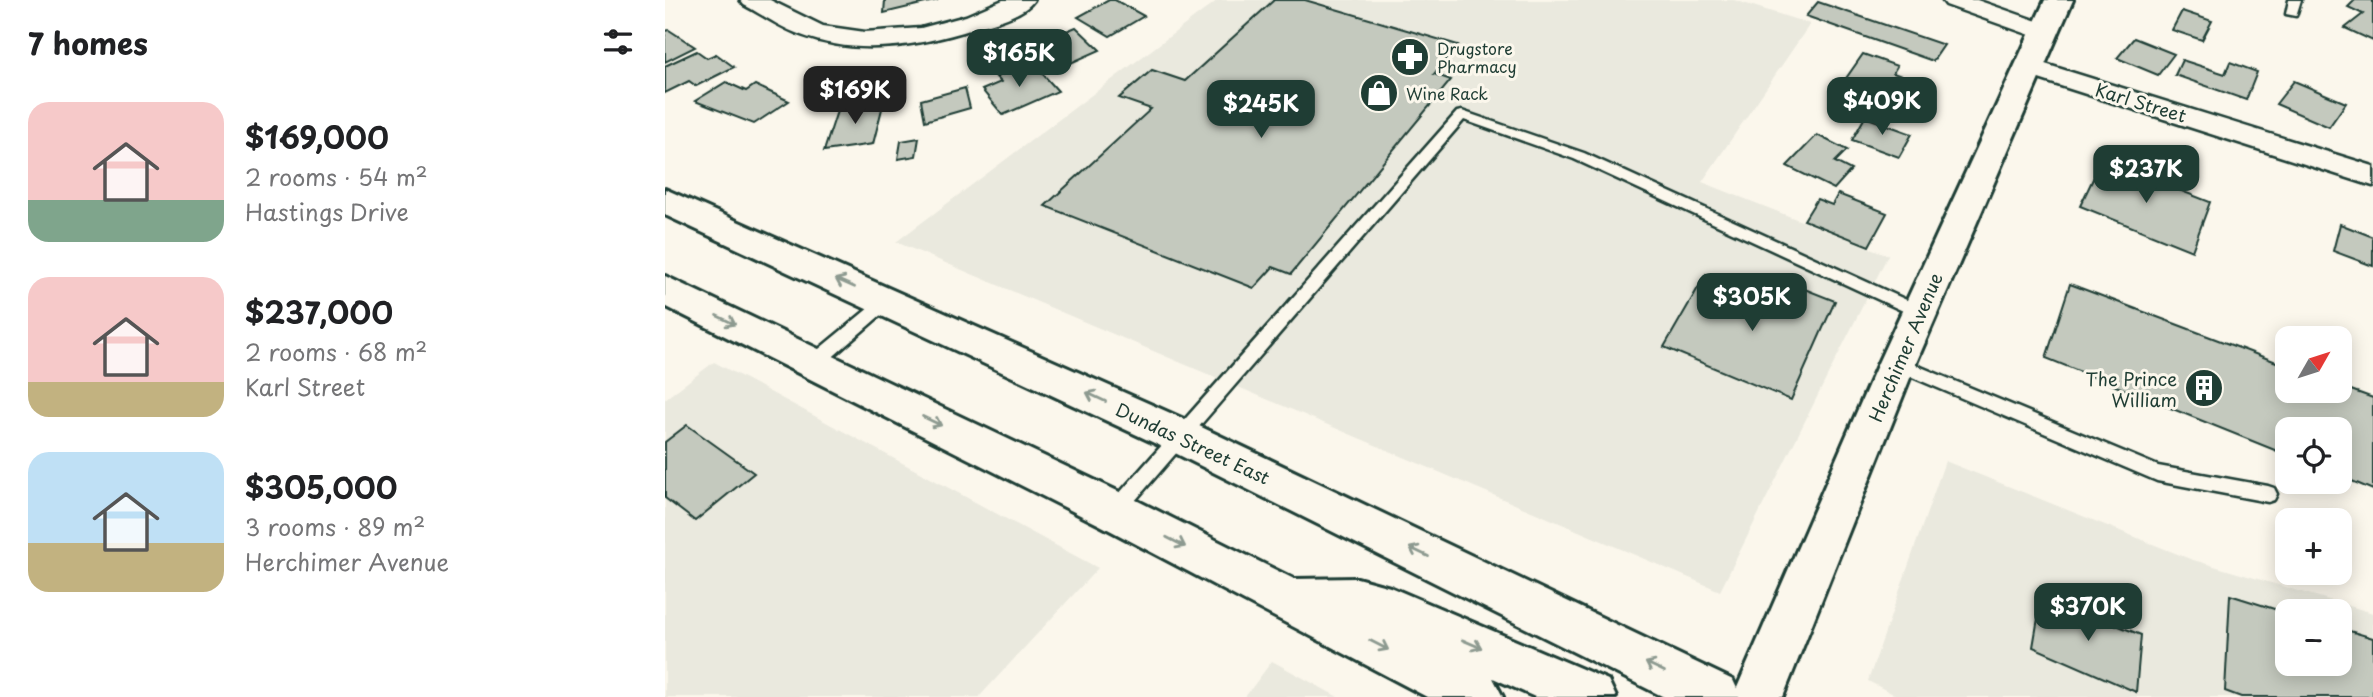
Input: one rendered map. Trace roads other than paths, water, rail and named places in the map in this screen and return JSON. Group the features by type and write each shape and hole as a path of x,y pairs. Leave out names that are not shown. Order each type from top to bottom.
{"main road":[{"name":"Herchimer Avenue","path":"1758,697 1919,312 2059,0"},
{"name":"Dundas Street East","path":"665,201 1180,436 1716,697"},
{"path":"665,290 1115,511 1478,697"},
{"path":"1290,599 1357,600 1390,608 1591,697"}],"street":[{"path":"752,0 814,32 855,41 930,33 966,26 1022,0"},
{"path":"1954,0 2045,32"},
{"name":"Karl Street","path":"2029,67 2373,176"}],"lane":[{"path":"2292,13 2295,0"},
{"path":"1115,511 1462,116 1591,161 1919,312"},
{"path":"814,363 886,302"},
{"path":"1897,363 2157,473 2269,494"}],"place":[{"name":"Drugstore Pharmacy","path":"1410,57"},
{"name":"Wine Rack","path":"1379,93"},
{"name":"The Prince William","path":"2204,388"}]}
